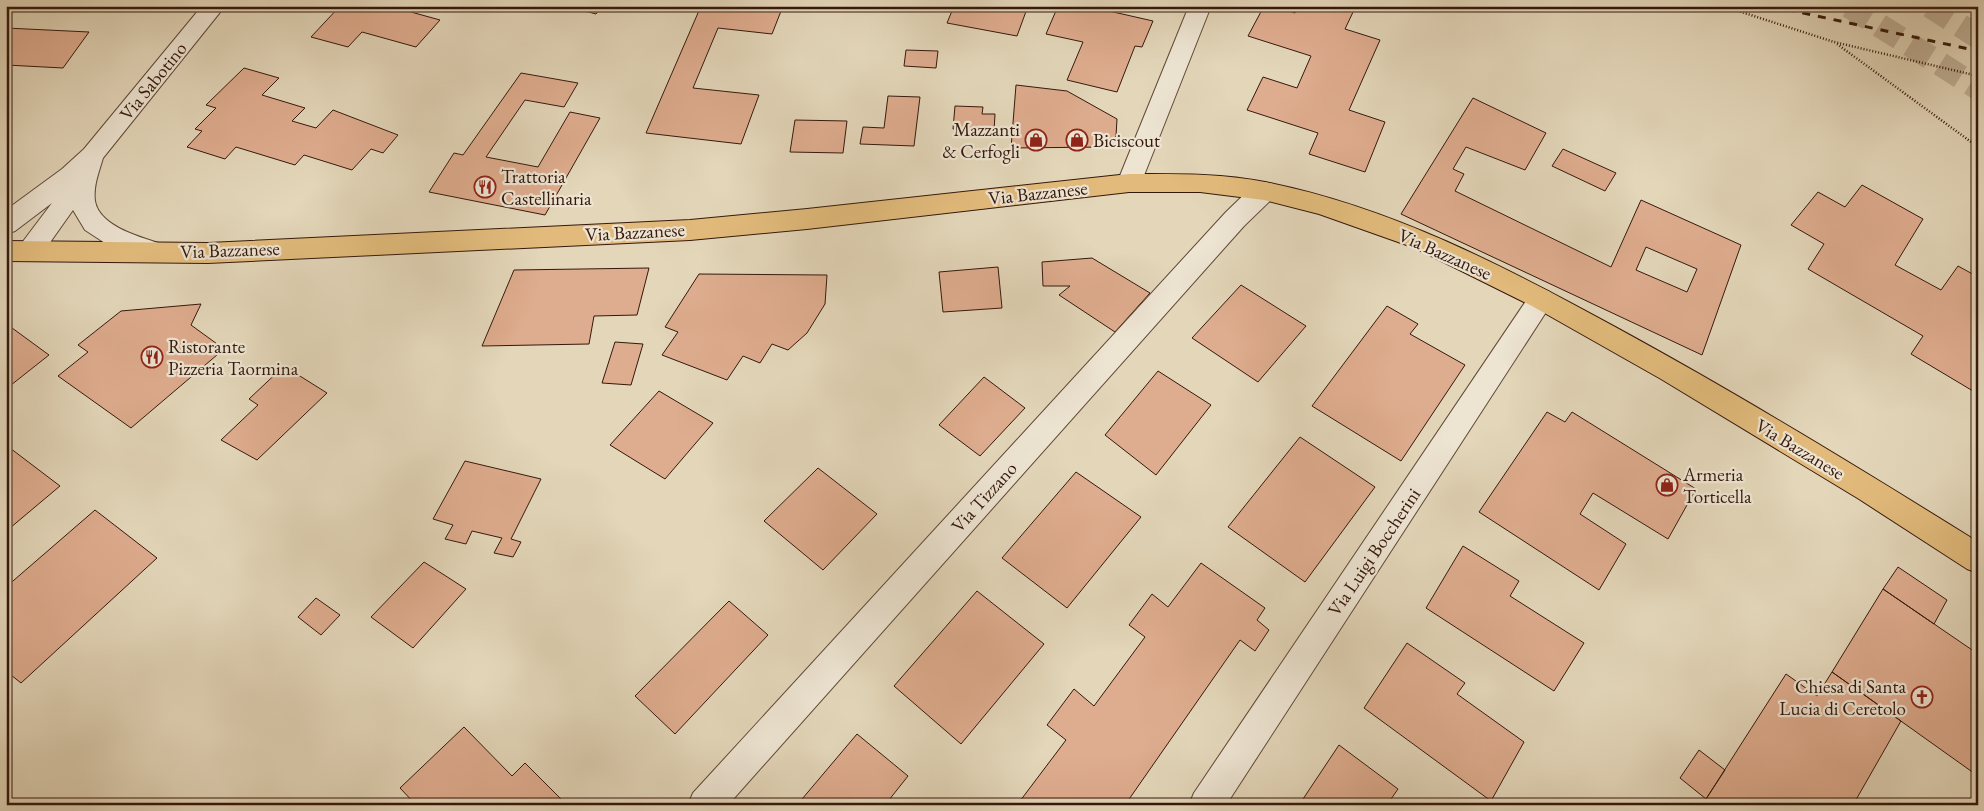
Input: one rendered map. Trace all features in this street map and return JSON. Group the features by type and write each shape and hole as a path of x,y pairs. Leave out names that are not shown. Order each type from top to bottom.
{"main road":[{"name":"Via Bazzanese","path":"18,251 208,253 690,230 817,218 1129,183 1200,183 1264,190 1322,204 1424,241 1542,299 1679,376 1869,490 1978,559"}],"street":[{"name":"Via Sabotino","path":"89,165 214,6"},
{"path":"1129,183 1200,6"},
{"path":"6,224 71,175 89,165"},
{"path":"18,251 89,165"},
{"path":"89,165 83,186 83,203 89,218 107,235 156,252"},
{"name":"Via Tizzano","path":"706,805 1235,219 1264,190"},
{"name":"Via Luigi Boccherini","path":"1206,805 1542,299"}],"path":[{"path":"1723,6 1834,42 1978,76"},
{"path":"1834,42 1978,147"}],"building":[{"path":"340,6 417,6 411,12 440,20 416,47 362,32 348,47 311,37"},
{"path":"566,6 602,6 596,14"},
{"path":"701,6 783,6 772,34 718,28 693,88 759,95 741,144 646,133"},
{"path":"954,6 1028,6 1017,36 947,23"},
{"path":"1058,6 1087,6 1153,21 1142,47 1135,46 1117,92 1067,80 1083,42 1046,34"},
{"path":"1264,6 1274,6 1295,13 1298,6 1342,6 1354,10 1345,29 1380,40 1349,110 1385,122 1365,172 1309,154 1318,133 1247,110 1263,77 1297,88 1311,56 1248,36"},
{"path":"6,28 89,32 63,68 6,65"},
{"path":"906,50 938,51 936,68 904,66"},
{"path":"244,68 279,78 262,95 305,108 292,121 316,128 333,110 398,135 383,153 371,149 352,170 304,155 295,165 236,147 225,159 187,147 202,131 195,129 216,108 206,105"},
{"path":"521,73 578,83 564,107 525,100 486,157 538,167 570,112 600,118 545,215 429,192 454,153 463,155"},
{"path":"1016,85 1067,91 1117,119 1116,136 1105,147 1011,148"},
{"path":"888,96 920,97 914,146 860,144 863,127 884,128"},
{"path":"1473,98 1546,133 1525,170 1466,147 1453,169 1464,174 1455,191 1611,267 1641,200 1741,245 1702,355 1401,214","holes":["1646,247 1697,269 1687,292 1636,270"]},
{"path":"955,106 983,107 982,114 995,114 994,131 953,129"},
{"path":"795,120 847,121 843,153 790,152"},
{"path":"1563,149 1616,173 1605,191 1552,166"},
{"path":"1862,185 1923,219 1895,265 1941,290 1958,266 1978,277 1978,394 1911,354 1923,336 1808,269 1824,244 1791,225 1818,192 1845,207"},
{"path":"1092,258 1150,293 1115,332 1059,295 1070,286 1043,286 1042,262"},
{"path":"998,267 1002,308 943,312 939,272"},
{"path":"649,268 637,315 594,316 589,344 482,346 514,270"},
{"path":"699,274 827,275 825,304 807,333 788,350 772,344 760,363 743,356 727,380 662,355 678,332 665,327"},
{"path":"1241,285 1306,326 1258,382 1192,338"},
{"path":"201,304 191,325 224,349 131,428 58,376 88,352 78,345 121,311"},
{"path":"1387,306 1418,324 1410,334 1465,365 1401,461 1312,406"},
{"path":"8,325 49,355 6,389 6,327"},
{"path":"615,342 643,344 631,385 602,383"},
{"path":"284,366 327,393 257,460 221,440 258,405 249,399"},
{"path":"1158,371 1211,405 1156,475 1105,435"},
{"path":"984,377 1025,408 980,456 939,425"},
{"path":"659,391 713,423 665,479 610,445"},
{"path":"1547,412 1565,422 1572,412 1696,489 1668,539 1593,493 1580,514 1626,544 1599,590 1479,512"},
{"path":"1300,437 1375,487 1305,582 1228,527"},
{"path":"6,445 60,486 10,528 6,525"},
{"path":"465,461 541,479 511,539 521,542 513,557 494,553 502,538 472,531 466,544 445,539 453,525 433,519"},
{"path":"818,468 877,514 823,570 764,521"},
{"path":"1076,472 1141,517 1067,608 1002,558"},
{"path":"95,510 157,558 21,683 6,671 6,587"},
{"path":"1463,546 1519,581 1510,596 1584,643 1554,691 1426,608"},
{"path":"424,562 466,589 413,648 371,617"},
{"path":"1201,563 1265,608 1257,620 1269,630 1255,651 1240,640 1125,805 1024,805 1020,801 1066,740 1047,725 1074,689 1094,706 1145,637 1129,625 1152,594 1168,607"},
{"path":"1898,567 1947,600 1934,624 1883,589"},
{"name":"Chiesa di Santa Lucia di Ceretolo","path":"1883,589 1978,654 1978,776 1832,672"},
{"path":"977,591 1044,644 961,744 894,686"},
{"path":"316,598 340,615 321,635 298,617"},
{"path":"729,601 768,635 675,734 635,696"},
{"path":"1407,643 1465,683 1457,694 1524,742 1491,801 1364,708"},
{"path":"1832,672 1901,721 1853,805 1714,805 1706,799 1786,674 1817,696"},
{"path":"464,727 512,776 525,763 567,805 416,805 400,788"},
{"path":"857,734 908,776 885,805 797,805"},
{"path":"1339,745 1398,789 1389,802 1393,805 1299,805"},
{"path":"1699,750 1725,770 1706,799 1680,778"}],"tunnel":[{"path":"1849,6 1978,88"},
{"path":"1930,6 1978,37"}],"railway":[{"path":"1771,6 1978,51"}],"place":[{"name":"Mazzanti & Cerfogli","path":"1036,140"},
{"name":"Biciscout","path":"1077,140"},
{"name":"Trattoria Castellinaria","path":"485,187"},
{"name":"Ristorante Pizzeria Taormina","path":"152,357"},
{"name":"Armeria Torticella","path":"1667,485"},
{"name":"Chiesa di Santa Lucia di Ceretolo","path":"1922,697"}]}
